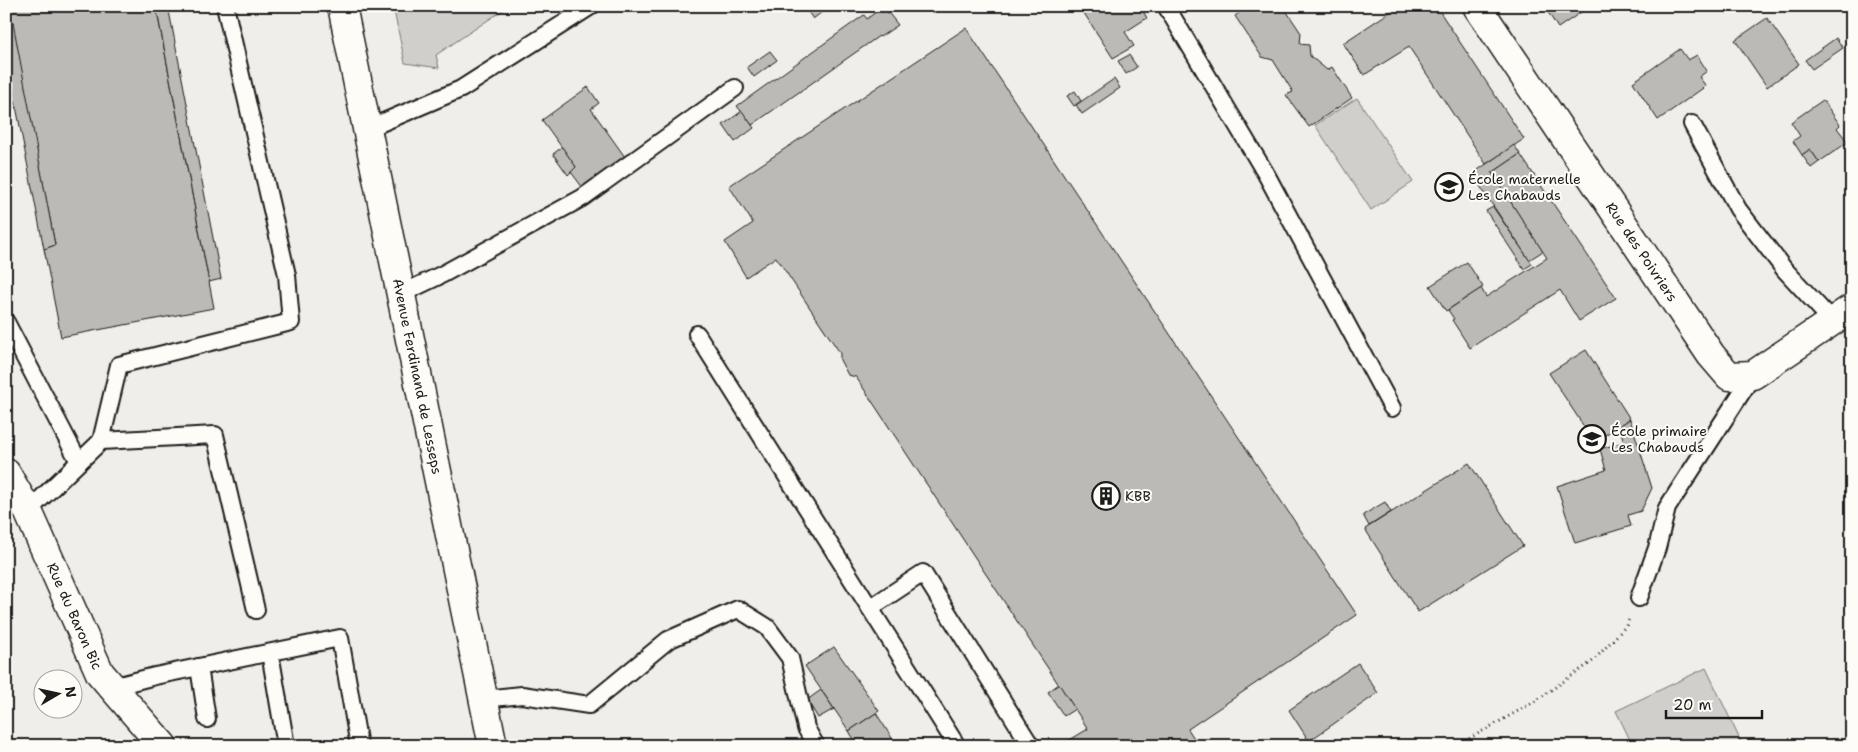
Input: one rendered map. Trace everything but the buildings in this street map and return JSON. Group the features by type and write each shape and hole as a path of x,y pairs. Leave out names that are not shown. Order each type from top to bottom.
{"street":[{"name":"Avenue Ferdinand de Lesseps","path":"342,6 493,746"},
{"name":"Rue des Poivriers","path":"1477,6 1711,355 1729,376 1753,375"},
{"path":"1753,375 1842,315"},
{"name":"Rue du Baron Bic","path":"6,473 28,511 100,673 163,746"}],"lane":[{"path":"28,511 101,441 119,365 291,322 287,275 226,6"},
{"path":"367,129 462,89 591,6"},
{"path":"1166,6 1266,174 1392,408"},
{"path":"401,294 444,274 582,198 735,88"},
{"path":"1692,124 1738,209 1784,270 1842,315"},
{"path":"6,322 79,462"},
{"path":"697,334 957,746"},
{"path":"1640,598 1657,548 1667,508 1753,375"},
{"path":"101,441 215,435 256,610"},
{"path":"870,608 923,572 1031,746"},
{"path":"484,699 522,695 589,705 668,640 738,609 767,627 790,658 806,728 816,746"},
{"path":"112,687 340,638 359,746"},
{"path":"270,652 286,746"},
{"path":"199,667 207,718"}],"path":[{"path":"1456,746 1534,702 1593,661 1626,626 1640,598"}],"shaded area":[{"path":"393,6 509,6 436,55 439,68 405,63"},
{"path":"1357,98 1413,182 1371,210 1315,125"},
{"path":"1706,668 1743,746 1633,746 1616,711"}],"railway":[{"path":"6,742 7,746"}],"place":[{"name":"École maternelle Les Chabauds","path":"1449,187"},
{"name":"École primaire Les Chabauds","path":"1592,439"},
{"name":"KBB","path":"1106,496"}]}
